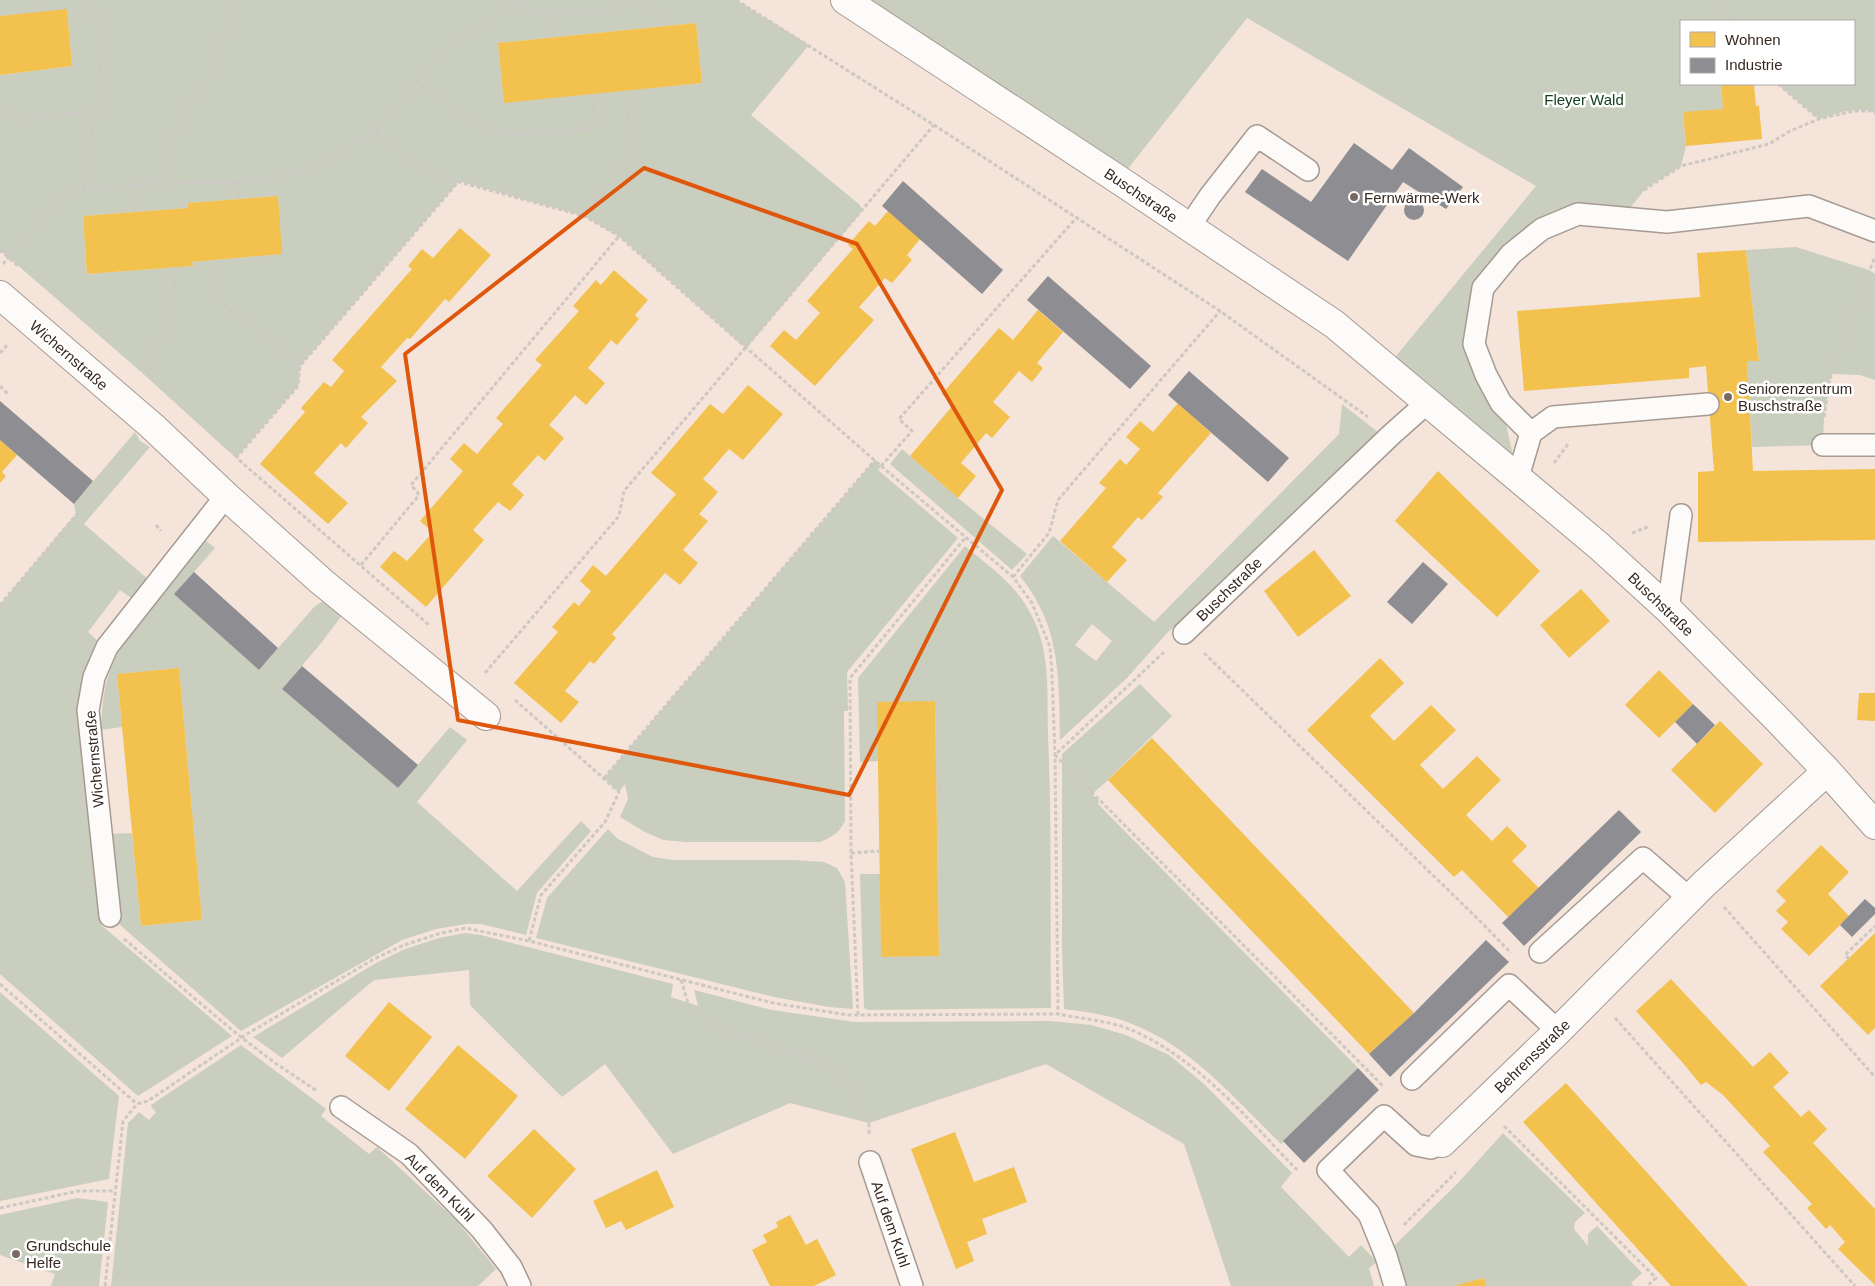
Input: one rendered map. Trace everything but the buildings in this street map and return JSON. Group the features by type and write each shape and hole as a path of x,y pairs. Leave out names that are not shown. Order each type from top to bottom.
{"street":[{"name":"Buschstraße","path":"845,0 1334,324 1599,546 1668,609 1827,770 1875,825"},
{"name":"Wichernstraße","path":"0,295 152,426 226,496 338,595 486,716"},
{"name":"Behrensstraße","path":"1442,1143 1558,1031 1696,891 1827,770"}],"lane":[{"path":"1189,227 1210,196 1257,136 1308,170"},
{"path":"1531,433 1501,403 1486,375 1474,344 1483,288 1510,254 1542,229 1578,214 1667,222 1809,206 1875,230"},
{"name":"Buschstraße","path":"1184,633 1392,434 1428,402"},
{"path":"1525,484 1531,433 1554,417 1708,404"},
{"path":"1823,445 1875,445"},
{"name":"Wichernstraße","path":"110,916 88,710 94,677 107,647 226,496"},
{"path":"1668,609 1681,515"},
{"path":"1540,952 1643,858 1696,891"},
{"path":"1412,1079 1509,985 1558,1031"},
{"name":"Auf dem Kuhl","path":"341,1107 409,1154 482,1230 512,1267 520,1286"},
{"name":"Behrensstraße","path":"1328,1170 1384,1116 1416,1145 1431,1148 1442,1143"},
{"name":"Auf dem Kuhl","path":"870,1162 912,1286"},
{"path":"1328,1170 1369,1214 1386,1256 1395,1286"}],"path":[{"path":"33,0 35,12"},
{"path":"84,189 86,160 97,112 101,75 94,0"},
{"path":"157,183 179,124 192,98 213,70 233,0"},
{"path":"0,269 55,204 67,195 84,189 157,183 238,181 279,176 331,158 375,131 416,82 447,50 481,23 513,2 526,10 590,12 615,9 637,0"},
{"path":"653,0 658,27"},
{"path":"736,0 934,125 1220,311 1392,434"},
{"path":"1718,0 1732,20"},
{"path":"552,12 554,37"},
{"path":"416,82 460,114 488,128 512,134 595,128 592,94"},
{"path":"1779,85 1819,119"},
{"path":"584,216 620,170 627,158 630,142 624,91"},
{"path":"0,105 10,119 26,120 97,112"},
{"path":"1622,218 1646,188 1681,166 1768,144 1790,131 1819,119 1854,111 1871,111 1875,113"},
{"path":"485,674 619,516 624,491 934,125"},
{"path":"375,131 408,162 434,175 584,216 619,236 881,466 1013,577 1032,602 1050,647 1055,755 1058,1014"},
{"path":"238,181 240,198"},
{"path":"236,458 298,386 300,366 458,181"},
{"path":"133,185 135,212"},
{"path":"881,466 912,431 899,419 1077,217"},
{"path":"338,595 419,495 411,485 619,236"},
{"path":"0,250 23,270"},
{"path":"1823,445 1824,416 1831,374 1875,256"},
{"path":"214,260 218,293 227,308 261,332 300,366"},
{"path":"139,370 164,335 174,313 176,287 173,267"},
{"path":"1013,577 1049,533 1058,500 1220,311"},
{"path":"132,364 146,376"},
{"path":"0,386 8,394"},
{"path":"1525,484 1591,414"},
{"path":"0,605 152,426"},
{"path":"229,452 434,629"},
{"path":"604,778 875,460"},
{"path":"858,1015 851,853 850,678 966,537"},
{"path":"1055,755 1184,633 1512,954"},
{"path":"477,667 491,679"},
{"path":"512,698 620,792 605,822 542,896 529,942"},
{"path":"1055,755 1390,1091"},
{"path":"851,853 879,851"},
{"path":"1696,891 1875,1077"},
{"path":"110,916 117,933 242,1038 275,1064 341,1107"},
{"path":"1849,959 1845,955 1875,926"},
{"path":"105,1286 122,1121 137,1104 148,1101 242,1038 374,959 404,945 438,934 466,928 529,942 773,1004 858,1015 1058,1014 1092,1019 1129,1029 1171,1050 1207,1079 1296,1169 1328,1170"},
{"path":"682,980 688,1003 712,1026 838,1068 869,1123 870,1162"},
{"path":"0,984 137,1104"},
{"path":"1594,994 1855,1286"},
{"path":"1483,1104 1656,1278 1647,1286"},
{"path":"0,1208 78,1191 115,1191"}],"highlighted area":[{"path":"644,168 857,244 1002,490 849,795 458,720 405,354"}],"green space":[{"path":"0,0 736,0 809,45 751,115 860,205 862,211 746,348 619,236 584,216 459,181 300,366 298,386 236,458 139,370 0,250 0,75 72,66 67,10 0,16","holes":["696,23 702,83 504,102 498,43","277,196 281,254 192,262 192,266 87,274 83,216 188,208 188,203"]},
{"name":"Fleyer Wald","path":"844,0 1875,0 1875,113 1854,110 1819,119 1779,85 1855,85 1855,20 1680,20 1680,85 1721,85 1723,109 1683,113 1686,146 1681,166 1646,188 1622,218 1542,229 1483,288 1474,344 1501,403 1518,477 1387,367 1536,186 1247,18 1119,180"},
{"path":"1796,247 1869,270 1875,274 1875,380 1860,375 1831,374 1824,416 1823,445 1752,447 1747,361 1759,360 1746,250"},
{"path":"1342,404 1383,436 1166,634 1127,678 1060,740 1059,685 1050,632 1032,592 1020,576 1053,536 1154,622 1339,434","holes":["1092,624 1112,641 1096,661 1075,645"]},
{"path":"135,432 140,441 150,447 84,524 149,580 134,600 120,590 88,632 102,645 83,709 99,921 101,925 232,1036 138,1096 0,974 0,605 76,514 74,504"},
{"path":"902,449 958,498 1027,554 1012,570 890,464"},
{"path":"875,460 881,466 878,470 958,538 847,672 848,711 844,711 845,821 838,832 820,842 686,842 663,840 620,817 628,799 625,784 619,792 604,778"},
{"path":"196,533 215,548 194,572 259,670 315,606 325,600 342,615 282,689 398,788 450,727 467,740 417,802 517,891 581,821 591,831 537,893 526,935 481,924 466,924 436,929 402,940 241,1031 119,924 111,834 132,833 141,926 202,920 179,668 117,674 122,727 101,730 102,706 108,676 115,658 134,630 163,595 154,586"},
{"path":"965,546 1008,583 1025,603 1042,643 1047,682 1050,803 1051,1008 868,1010 864,1008 860,874 880,874 881,957 939,955 935,702 878,702 878,761 860,762 858,678"},
{"path":"1140,684 1172,716 1092,794 1099,801 1098,804 1358,1068 1281,1144 1212,1076 1174,1046 1154,1034 1116,1018 1064,1009 1062,948 1062,754"},
{"path":"608,829 618,839 653,857 673,860 793,860 824,862 837,868 845,882 853,1009 829,1007 774,997 536,938 547,898"},
{"path":"465,933 481,935 673,984 671,997 698,1006 694,990 772,1010 855,1022 1050,1021 1091,1025 1126,1035 1169,1055 1203,1083 1292,1173 1281,1187 1349,1257 1361,1245 1377,1262 1369,1268 1374,1286 1231,1286 1184,1144 1046,1064 869,1123 790,1103 673,1154 605,1064 562,1097 470,1005 469,970 374,980 282,1058 253,1037 376,963 405,949 439,938"},
{"path":"0,992 119,1096 109,1179 0,1201"},
{"path":"241,1045 326,1109 321,1116 369,1154 377,1147 455,1219 496,1269 478,1286 111,1286 128,1123 139,1112 149,1120 156,1112 151,1105"},
{"path":"1503,1133 1585,1213 1575,1222 1574,1229 1588,1246 1588,1234 1597,1226 1642,1273 1631,1283 1634,1286 1486,1286 1484,1278 1455,1286 1403,1286 1392,1248 1458,1183"},
{"path":"77,1198 108,1202 99,1286 51,1286 55,1274 0,1255 0,1215"}],"place":[{"name":"Fernwärme-Werk","path":"1354,197"},
{"name":"Seniorenzentrum Buschstraße","path":"1728,397"},
{"name":"Grundschule Helfe","path":"16,1254"}]}
